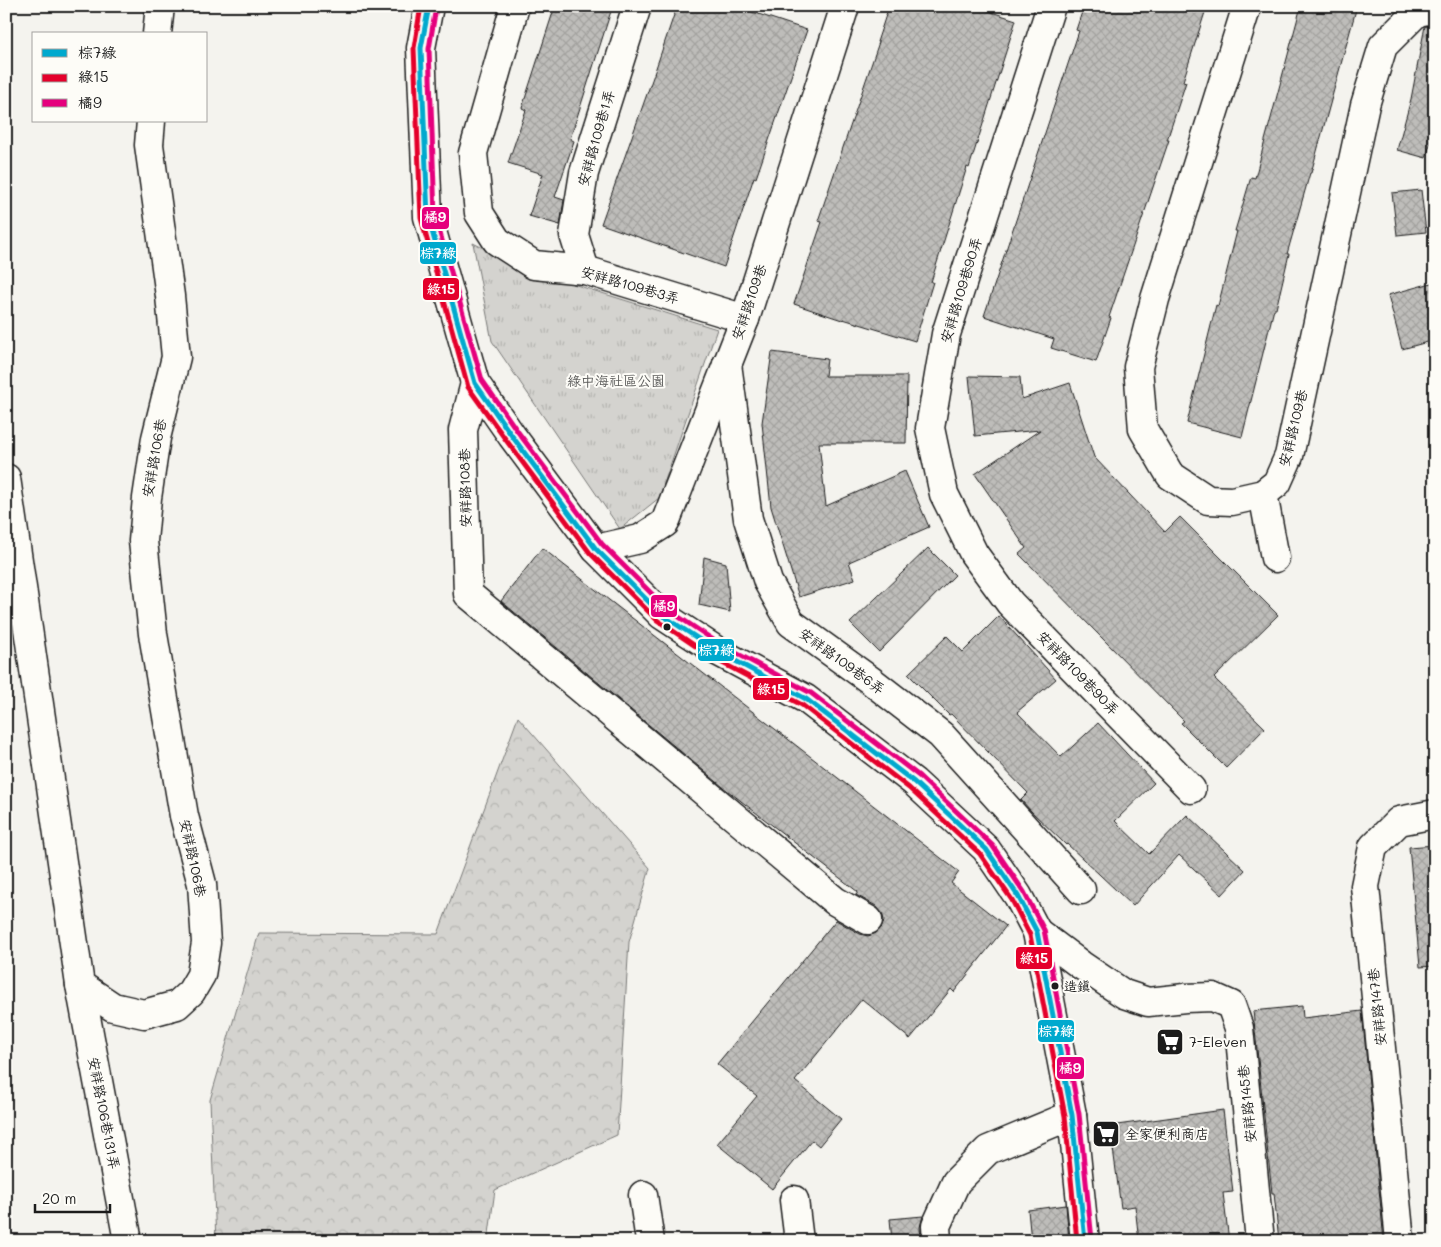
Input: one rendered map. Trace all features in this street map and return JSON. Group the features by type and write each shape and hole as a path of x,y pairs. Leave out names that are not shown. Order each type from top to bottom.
{"street":[{"path":"157,32 160,6"},
{"path":"429,6 421,48 428,217 475,383 596,549 662,615 717,651 806,699 914,782 986,849 1018,896 1037,932 1072,1115 1085,1241"},
{"name":"安祥路109巷3弄","path":"515,6 473,153 479,213 497,241 534,266 584,270 745,319"},
{"name":"安祥路109巷1弄","path":"584,270 574,235 584,173 636,6"},
{"name":"安祥路109巷","path":"596,549 640,538 665,523 745,319 845,6"},
{"name":"安祥路109巷90弄","path":"1050,6 946,334 930,428 944,494 974,554 1010,603 1191,789"},
{"path":"1247,6 1154,299 1138,367 1143,429 1170,475 1208,500 1232,501 1263,494 1275,558"},
{"name":"安祥路109巷","path":"1263,494 1277,483 1289,456 1365,106 1383,46 1416,12 1435,9"},
{"name":"安祥路106巷","path":"80,985 113,1006 144,1014 177,1005 191,992 201,975 206,943 202,884 182,806 153,634 143,541 156,438 176,357 170,296 149,145 151,122"},
{"name":"安祥路109巷6弄","path":"727,364 748,519 768,582 790,623 870,680 941,735 1081,890"},
{"name":"安祥路108巷","path":"475,383 463,430 468,594 834,901 868,920"},
{"path":"6,478 80,985"},
{"name":"安祥路147巷","path":"1400,1241 1365,886 1373,847 1399,821 1435,814"},
{"name":"安祥路145巷","path":"1037,932 1124,994 1148,1002 1213,997 1231,1004 1239,1028 1260,1241"},
{"name":"安祥路106巷131弄","path":"80,985 128,1241"},
{"path":"938,1241 936,1226 956,1182 988,1150 1072,1115"},
{"path":"643,1195 650,1241"},
{"path":"794,1200 799,1241"}],"green space":[{"name":"綠中海社區公園","path":"473,243 528,270 717,329 659,498 620,529 492,341"},
{"path":"518,717 650,868 629,942 617,1135 495,1190 488,1241 216,1241 210,1100 259,933 438,934"}],"building":[{"path":"555,6 595,6 611,11 570,139 574,141 555,197 564,200 560,225 529,216 543,174 508,163 526,110 522,108"},
{"path":"677,6 734,6 807,30 724,267 601,224"},
{"path":"889,6 973,6 1016,20 969,168 967,167 931,282 933,282 915,341 794,304 822,222 818,221 879,42 877,42"},
{"path":"1084,6 1207,6 1183,81 1186,82 1167,140 1169,140 1109,317 1111,318 1096,362 1051,348 1054,339 984,316 1079,31 1076,30"},
{"path":"1301,6 1357,6 1287,254 1289,254 1276,309 1274,309 1242,437 1187,423 1216,305 1218,306 1237,231 1235,231 1251,177 1255,178"},
{"path":"1425,26 1435,27 1435,127 1426,158 1397,150 1411,99"},
{"path":"1421,190 1426,232 1397,235 1392,193"},
{"path":"1435,282 1435,340 1402,349 1388,295"},
{"path":"772,352 827,359 825,376 907,376 906,443 819,443 826,506 905,471 929,527 849,562 855,579 799,597 771,507 762,423"},
{"path":"969,376 1020,377 1022,399 1070,383 1094,457 1165,532 1180,517 1278,615 1214,678 1265,728 1226,768 1181,723 1184,721 1019,554 1026,548 975,474 1040,430 975,436"},
{"path":"542,548 959,872 951,883 1006,926 954,992 951,989 910,1039 862,999 795,1081 841,1119 819,1146 812,1140 772,1189 717,1144 757,1096 717,1064 836,920 860,934 868,936 876,933 882,927 884,920 882,913 876,906 856,895 858,892 723,787 501,601"},
{"path":"928,548 955,575 879,652 850,623"},
{"path":"704,557 726,563 730,612 699,605"},
{"path":"999,616 1056,679 1017,712 1061,757 1098,723 1154,783 1115,821 1149,854 1187,815 1245,870 1222,895 1179,855 1133,906 1031,811 1021,800 1028,793 951,714 949,715 908,674 947,636 963,652"},
{"path":"1435,845 1435,966 1420,967 1409,847"},
{"path":"1302,1006 1303,1018 1362,1011 1384,1241 1279,1241 1274,1193 1272,1193 1253,1011"},
{"path":"1223,1110 1233,1192 1223,1193 1229,1241 1139,1241 1135,1206 1121,1208 1110,1126"},
{"path":"1066,1205 1069,1241 1031,1241 1028,1210"},
{"path":"923,1216 920,1227 921,1241 892,1241 890,1219"}],"transit line":[{"name":"綠15","path":"421,6 414,48 421,218 468,387 590,553 657,620 713,658 802,705 909,788 980,854 1012,900 1030,935 1065,1116 1077,1241"},
{"name":"棕7綠","path":"429,6 421,48 428,217 475,383 596,549 662,615 717,651 806,699 914,782 986,849 1018,896 1037,932 1072,1115 1085,1241"},
{"name":"橘9","path":"436,7 429,49 435,216 482,380 518,432 602,544 667,609 721,645 811,693 919,776 992,845 1024,892 1044,930 1079,1114 1092,1240"}],"place":[{"name":"造鎮","path":"1055,986"},
{"name":"7-Eleven","path":"1170,1042"},
{"name":"全家便利商店","path":"1106,1134"}]}
